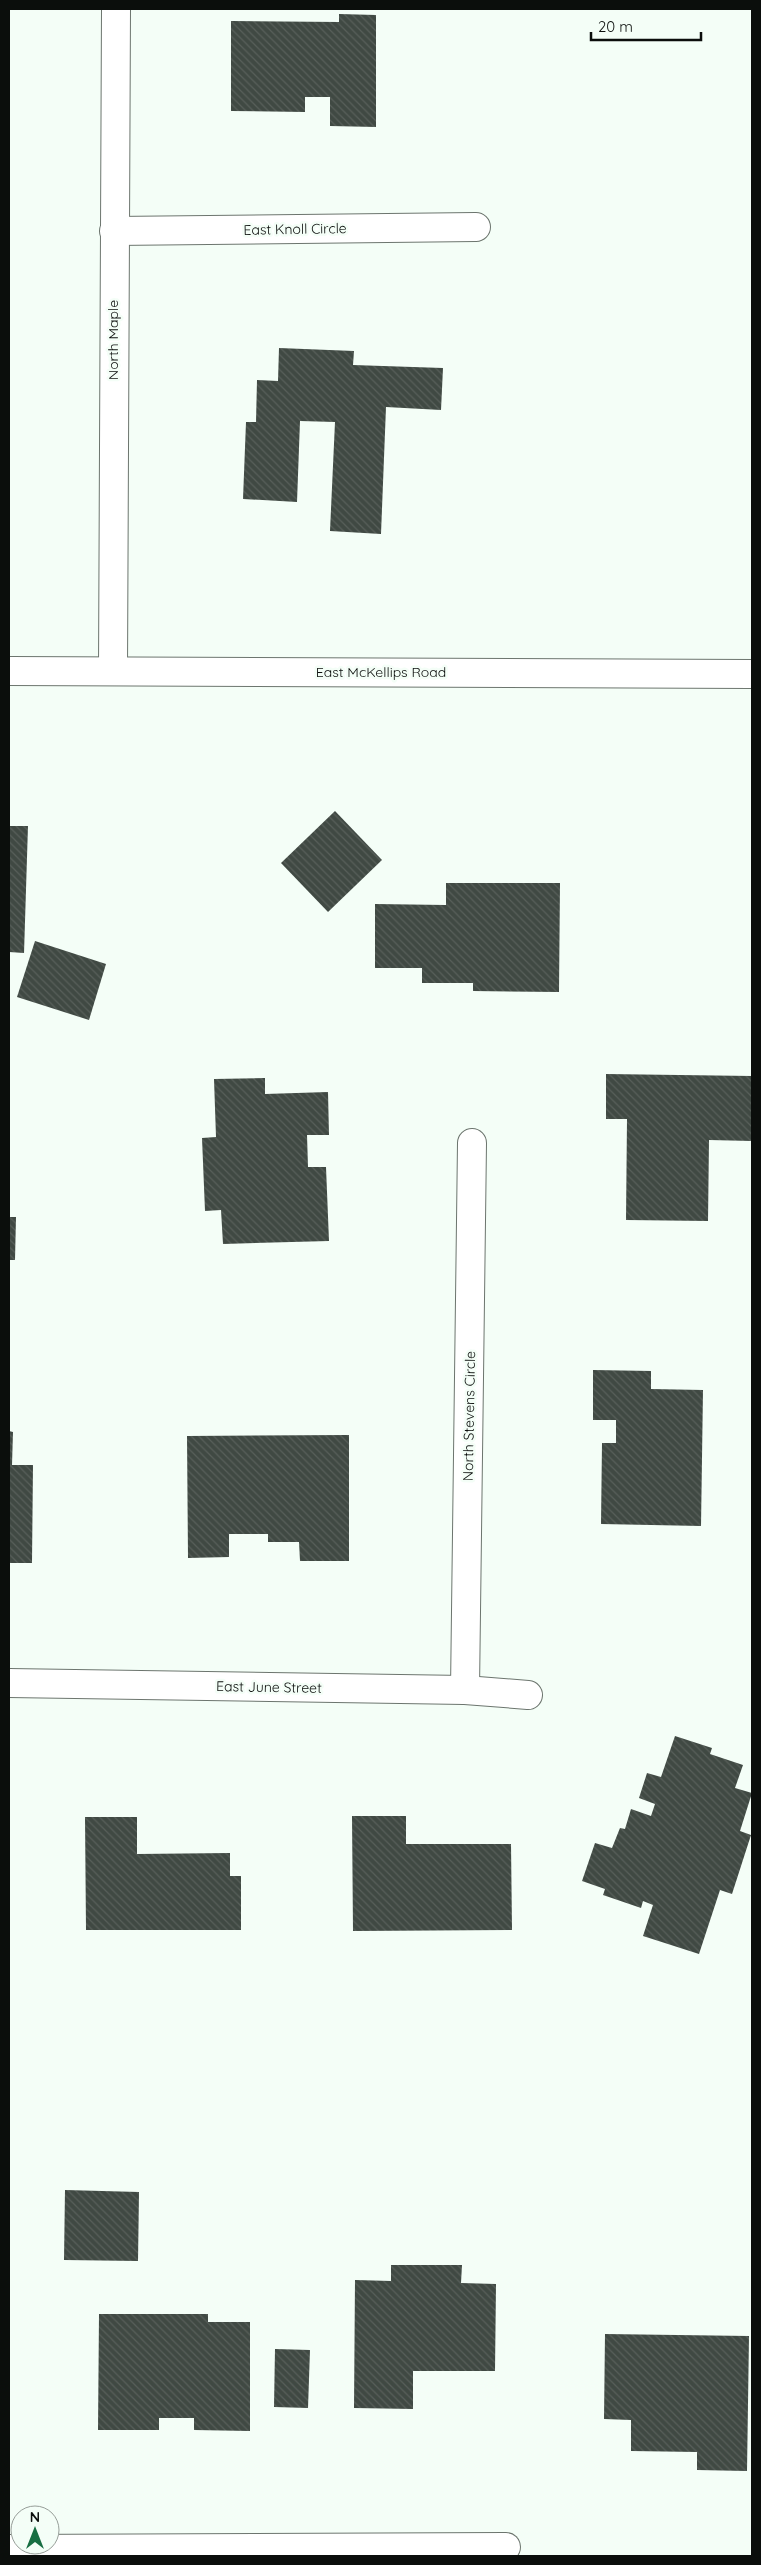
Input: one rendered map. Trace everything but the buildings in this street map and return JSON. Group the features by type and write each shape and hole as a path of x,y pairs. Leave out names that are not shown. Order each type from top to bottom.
{"street":[{"name":"North Maple","path":"113,671 116,9"},
{"name":"East Knoll Circle","path":"114,231 476,227"},
{"name":"East McKellips Road","path":"9,670 752,674"},
{"name":"North Stevens Circle","path":"465,1690 472,1143"},
{"name":"East June Street","path":"9,1683 465,1690 528,1695"},
{"path":"9,2550 506,2547"}]}
